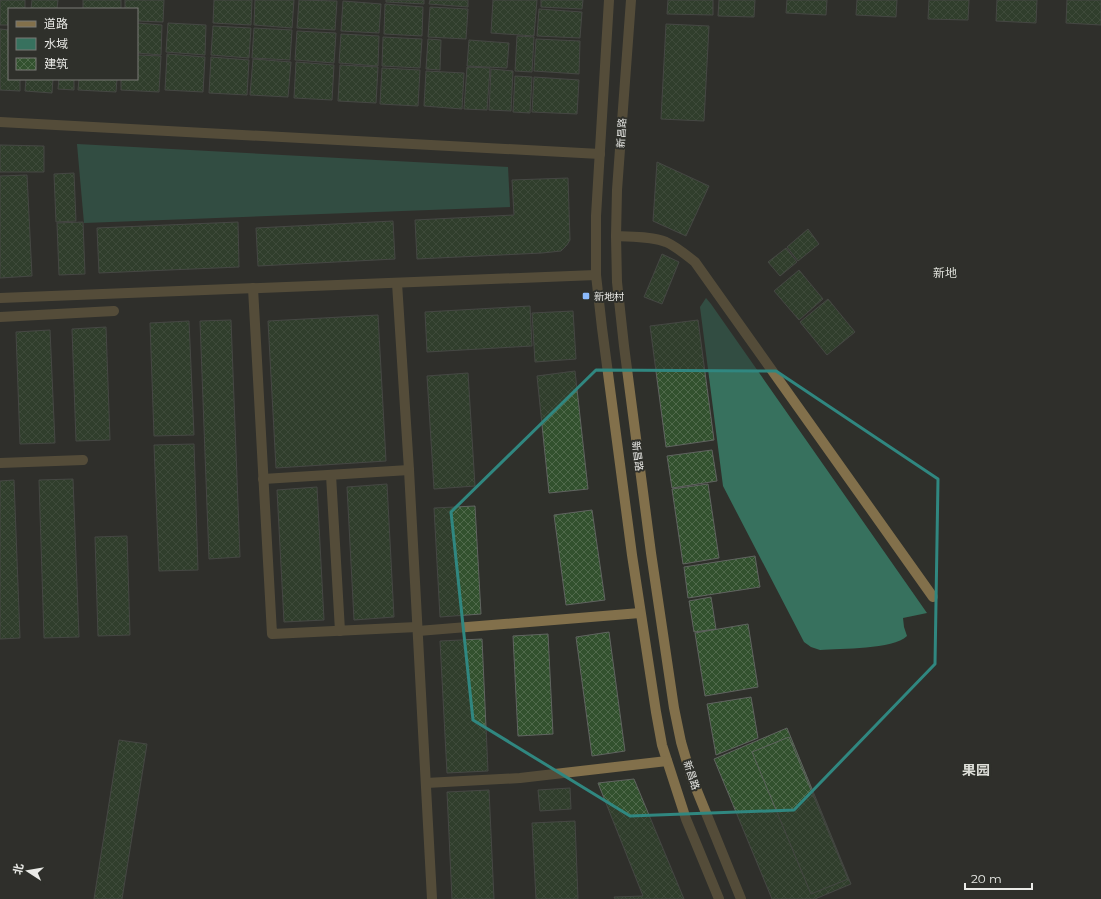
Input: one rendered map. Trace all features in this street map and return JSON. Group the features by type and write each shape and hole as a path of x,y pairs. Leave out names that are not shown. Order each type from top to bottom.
{"street":[{"name":"新昌路","path":"609,0 596,216 596,275 640,613 662,745 686,819 719,899"},
{"name":"新昌路","path":"631,0 617,190 616,236 617,282 624,346 651,553 674,708 681,742 691,776 741,899"},
{"path":"0,122 600,154"},
{"path":"616,236 651,238 666,242 695,262 933,597"},
{"path":"0,298 596,275"},
{"path":"397,282 409,470 432,899"},
{"path":"253,288 272,634 418,629 640,613"},
{"path":"0,317 114,311"},
{"path":"0,463 83,460"},
{"path":"263,479 409,470"},
{"path":"331,475 340,631"},
{"path":"426,783 520,778 667,762"}],"highlighted area":[{"path":"596,370 776,371 938,479 935,664 794,810 630,816 473,720 451,512"}],"water":[{"path":"77,144 508,167 510,207 84,223"},
{"path":"706,298 927,613 903,618 907,636 900,641 879,646 820,650 811,647 804,642 723,486 700,307"}],"building":[{"path":"0,0 25,0 25,8 8,8 8,25 0,25"},
{"path":"32,0 58,0 57,8 31,8"},
{"path":"83,0 121,0 121,8 83,8"},
{"path":"125,0 164,0 163,22 138,21 138,8 125,8"},
{"path":"214,0 252,0 251,25 213,23"},
{"path":"255,0 294,0 292,28 254,25"},
{"path":"299,0 337,1 335,30 297,28"},
{"path":"386,0 424,0 424,4 386,2"},
{"path":"430,0 468,0 468,7 429,4"},
{"path":"493,0 537,0 534,36 491,33"},
{"path":"541,0 583,0 582,9 541,7"},
{"path":"668,0 713,0 713,15 667,14"},
{"path":"719,0 755,0 754,17 718,16"},
{"path":"787,0 827,0 826,15 786,13"},
{"path":"857,0 897,0 896,17 856,15"},
{"path":"929,0 969,0 968,20 928,19"},
{"path":"997,0 1037,0 1036,23 996,21"},
{"path":"1067,0 1101,0 1101,25 1066,23"},
{"path":"343,1 381,4 379,33 341,31"},
{"path":"385,4 423,7 422,36 384,34"},
{"path":"430,7 468,9 466,39 428,37"},
{"path":"539,9 582,12 580,38 537,36"},
{"path":"138,23 162,25 161,55 138,53"},
{"path":"168,23 206,25 205,55 166,52"},
{"path":"666,24 709,26 704,121 661,119"},
{"path":"213,26 251,28 249,58 211,55"},
{"path":"254,28 292,30 290,60 252,58"},
{"path":"0,29 8,30 8,80 20,80 20,91 0,90"},
{"path":"297,31 336,33 334,63 295,60"},
{"path":"341,34 379,36 378,66 339,63"},
{"path":"517,36 534,37 532,72 515,71"},
{"path":"383,37 422,39 420,68 382,66"},
{"path":"428,39 441,40 440,70 426,69"},
{"path":"536,39 580,41 579,74 534,71"},
{"path":"469,40 509,43 507,68 467,66"},
{"path":"167,54 205,57 203,92 165,90"},
{"path":"138,55 161,56 159,92 121,90 121,80 138,80"},
{"path":"211,57 249,60 247,95 209,93"},
{"path":"253,59 291,62 288,97 250,95"},
{"path":"296,62 334,65 332,100 294,98"},
{"path":"340,65 378,67 376,103 338,101"},
{"path":"467,67 490,68 487,110 464,109"},
{"path":"382,68 420,70 418,106 380,104"},
{"path":"491,69 513,71 511,111 489,110"},
{"path":"426,71 464,73 462,109 424,106"},
{"path":"515,76 532,77 530,113 513,112"},
{"path":"534,77 579,80 577,114 532,112"},
{"path":"26,80 53,80 52,93 25,91"},
{"path":"59,80 74,80 74,90 58,89"},
{"path":"79,80 117,80 116,92 78,90"},
{"path":"0,145 44,146 44,172 0,172"},
{"path":"657,162 709,186 686,236 653,221"},
{"path":"74,173 76,221 56,222 54,174"},
{"path":"27,175 32,276 0,278 0,176"},
{"path":"568,178 570,240 561,251 417,259 415,220 514,215 512,180"},
{"path":"393,221 395,259 258,266 256,228"},
{"path":"83,222 85,274 59,275 57,223"},
{"path":"238,222 239,267 99,273 97,228"},
{"path":"808,229 819,244 798,261 787,247"},
{"path":"786,248 797,262 780,276 768,262"},
{"path":"662,254 679,262 662,304 644,297"},
{"path":"799,270 823,299 799,320 774,291"},
{"path":"828,299 855,332 827,355 800,322"},
{"path":"530,306 532,346 427,352 425,312"},
{"path":"573,311 576,359 535,362 532,313"},
{"path":"378,315 386,461 276,468 268,321"},
{"path":"231,320 240,557 209,559 200,321"},
{"path":"698,320 714,440 666,447 650,326"},
{"path":"189,321 194,435 154,436 150,323"},
{"path":"106,327 110,440 76,441 72,329"},
{"path":"50,330 55,443 20,444 16,332"},
{"path":"575,371 588,489 549,493 537,376"},
{"path":"468,373 475,486 434,489 427,376"},
{"path":"194,444 198,570 159,571 154,445"},
{"path":"712,450 717,481 672,488 667,456"},
{"path":"73,479 79,637 44,638 39,480"},
{"path":"14,480 20,638 0,639 0,481"},
{"path":"387,484 394,617 354,620 347,487"},
{"path":"708,484 719,558 683,564 672,489"},
{"path":"317,487 324,620 284,622 277,490"},
{"path":"475,506 481,614 440,617 434,508"},
{"path":"592,510 605,600 566,605 554,515"},
{"path":"127,536 130,635 98,636 95,537"},
{"path":"755,556 760,587 688,598 684,567"},
{"path":"711,597 716,629 694,632 689,601"},
{"path":"748,624 758,687 705,696 695,633"},
{"path":"609,632 625,751 592,756 576,637"},
{"path":"548,634 553,734 518,736 513,636"},
{"path":"482,639 488,771 447,773 440,641"},
{"path":"751,697 758,738 716,755 707,704"},
{"path":"787,728 851,884 815,899 772,899 714,759"},
{"path":"789,737 848,879 811,894 752,752"},
{"path":"119,740 147,744 122,899 94,899"},
{"path":"634,779 684,899 615,899 614,897 643,896 598,783"},
{"path":"570,788 571,809 540,811 538,790"},
{"path":"489,790 494,899 452,899 447,792"},
{"path":"575,821 578,899 536,899 532,823"}],"place":[{"name":"新地村","path":"586,296"}],"district":[{"name":"新地","path":"945,273"},
{"name":"果园","path":"976,770"}]}
